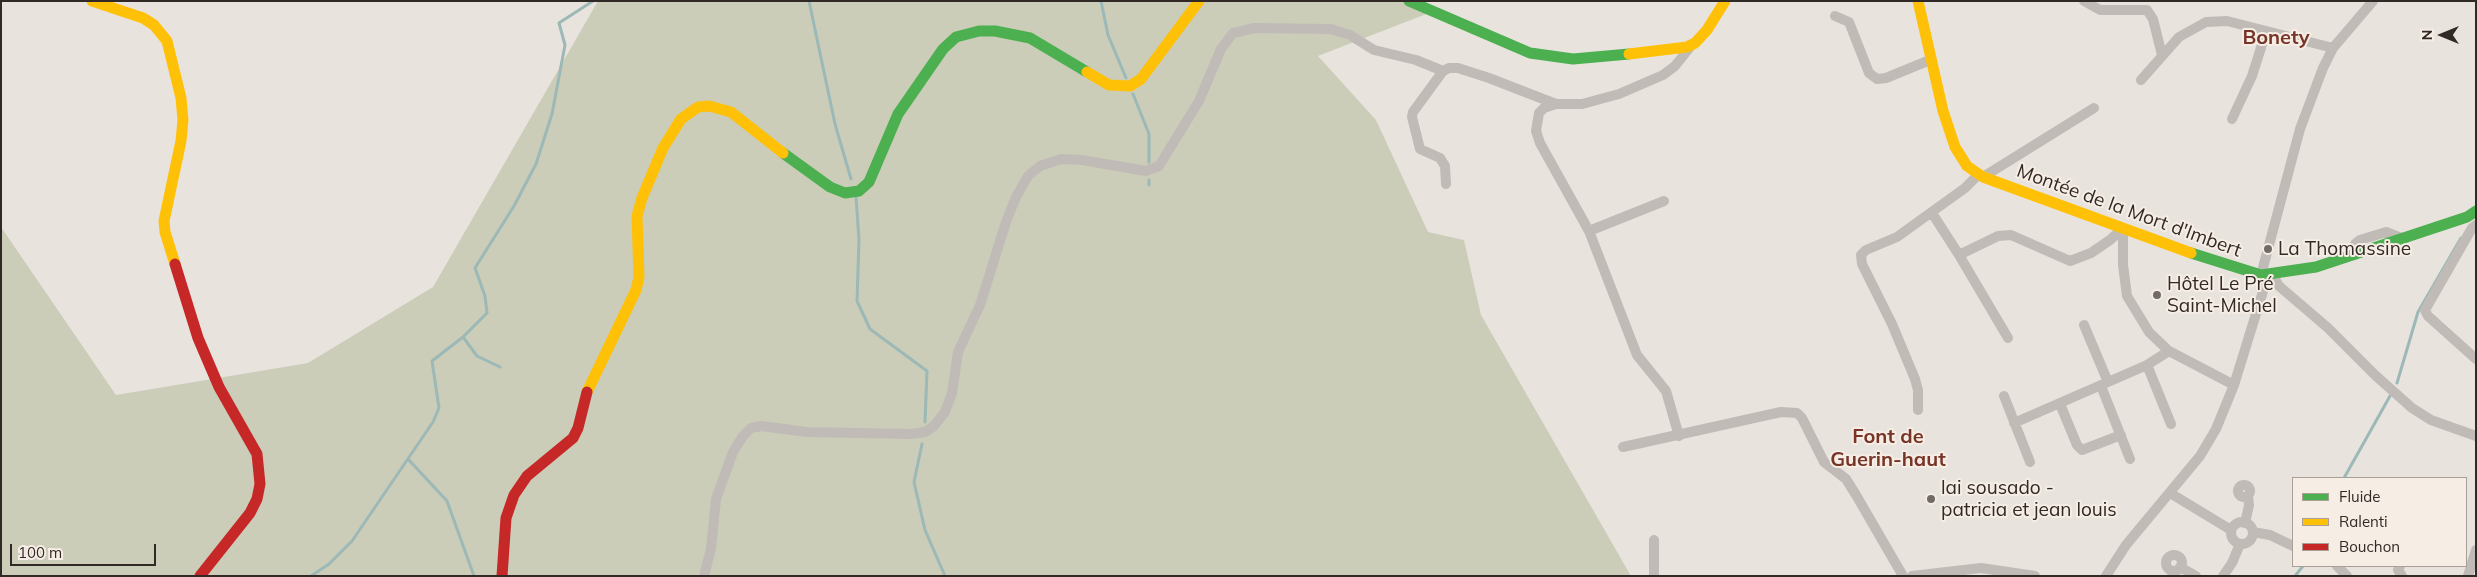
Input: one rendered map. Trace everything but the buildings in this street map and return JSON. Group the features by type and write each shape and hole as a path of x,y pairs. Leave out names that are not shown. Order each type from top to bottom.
{"street":[{"path":"92,1 143,18 154,25 167,41 181,98 183,120 164,221 167,243 198,338 219,387 257,454 260,484 257,499 250,513 200,576"},
{"path":"502,576 506,518 514,495 527,476 573,438 578,428 588,386 636,290 639,277 637,216 642,198 663,148 681,119 687,113 698,107 709,106 731,112 770,144 830,187 845,193 852,193 859,191 869,182 898,114 944,49 956,37 979,31 995,31 1030,38 1109,86 1130,86 1141,79 1198,1"},
{"path":"1409,1 1521,49 1547,57 1597,58 1673,50 1692,45"},
{"path":"1678,436 1666,391 1637,356 1589,231 1566,187 1544,152 1536,131 1537,120 1541,110 1556,104 1582,104 1618,94 1668,71 1707,30 1725,1"},
{"name":"Montée de la Mort d'Imbert","path":"1918,1 1942,111 1955,147 1962,159 1980,176 2184,251 2267,275 2302,271 2404,239 2471,214"},
{"path":"2084,1 2100,10 2147,10 2153,19 2162,55"},
{"path":"2106,576 2126,545 2207,446 2221,418 2234,385 2267,275 2300,128 2333,48 2373,1"},
{"path":"1835,16 1850,22 1869,74 1877,80 1930,60"},
{"path":"2141,80 2187,30 2206,22 2227,21 2333,48"},
{"path":"704,576 711,550 716,499 733,452 742,436 750,428 761,426 807,432 911,434 925,432 934,426 945,412 952,394 958,352 980,305 1006,222 1016,197 1028,176 1040,166 1062,159 1082,160 1146,171 1155,169 1165,159 1199,101 1221,49 1233,32 1255,28 1331,29 1350,36 1374,50 1416,60 1443,71"},
{"path":"2232,119 2252,76 2266,32"},
{"path":"1446,184 1447,175 1443,161 1420,149 1412,122 1413,112 1443,71 1449,68 1458,68 1516,87 1556,104"},
{"path":"1918,410 1918,390 1915,379 1892,324 1862,264 1861,255 1866,250 1892,240 1932,213 1980,176 2094,108"},
{"path":"1589,231 1664,201"},
{"path":"1932,213 2008,338"},
{"path":"2471,214 2474,227 2426,310 2428,316 2476,359"},
{"path":"2123,228 2123,273 2130,304 2152,336 2169,350 2234,385"},
{"path":"1959,255 1998,236 2011,235 2070,262 2080,259 2110,240 2123,228"},
{"path":"2110,240 2122,242"},
{"path":"2267,275 2332,332 2375,375 2412,408 2430,420 2476,436"},
{"path":"2084,325 2130,459"},
{"path":"2014,423 2147,366 2169,350"},
{"path":"2147,366 2170,424"},
{"path":"2004,396 2030,462"},
{"path":"2060,404 2077,445 2082,450 2121,435"},
{"path":"1623,447 1781,412 1800,415 1821,459 1846,479 1903,576"},
{"path":"2170,492 2231,530"},
{"path":"2245,523 2249,506 2248,496"},
{"path":"2240,544 2232,539 2231,530 2235,524 2245,523"},
{"path":"2245,523 2253,532 2270,535 2292,546"},
{"path":"2223,576 2232,563 2240,544 2249,541 2253,532"},
{"path":"1654,540 1654,576"},
{"path":"2468,576 2476,550"},
{"path":"2180,567 2196,576"},
{"path":"2338,567 2348,576"},
{"path":"1912,576 1981,568 2035,576"}],"green space":[{"path":"598,1 1425,1 1434,11 1318,56 1376,120 1428,232 1464,240 1481,315 1631,576 1,576 1,227 116,395 308,363 433,287"}],"waterway":[{"path":"311,576 329,564 352,541 433,422 439,408 432,361 463,337 487,313 485,296 475,268 514,206 536,164 552,114 565,45 559,23 593,1"},
{"path":"809,1 835,124 851,179"},
{"path":"1101,1 1108,35 1126,78"},
{"path":"1133,94 1149,134 1149,162"},
{"path":"1149,180 1149,185"},
{"path":"856,197 859,240 857,301 870,329 927,371 925,422"},
{"path":"2397,383 2418,312 2461,238"},
{"path":"463,337 477,356 500,367"},
{"path":"2345,477 2390,396"},
{"path":"922,444 914,482 925,530 945,576"},
{"path":"408,459 447,501 474,576"},
{"path":"2295,576 2302,567"}],"traffic: fast":[{"path":"1409,1 1530,53 1573,59 1629,54"},
{"path":"783,153 830,187 845,193 859,191 869,182 898,114 943,49 956,37 979,31 995,31 1030,38 1087,72"},
{"path":"2191,253 2261,275 2316,267 2467,217 2476,211"}],"traffic: slow":[{"path":"92,1 143,18 154,25 167,41 181,98 183,120 181,141 164,221 165,232 175,264"},
{"path":"1087,72 1109,85 1130,86 1141,79 1199,1"},
{"path":"1629,54 1687,47 1695,43 1707,30 1725,1"},
{"path":"1918,1 1943,111 1955,147 1967,166 1983,177 2191,253"},
{"path":"587,392 636,290 639,277 637,216 642,198 663,148 681,119 698,107 709,106 731,112 783,153"}],"traffic: jam":[{"path":"175,264 198,338 219,387 257,454 260,484 257,499 250,513 200,576"},
{"path":"502,576 506,518 514,495 527,476 573,438 578,428 587,392"}],"place":[{"name":"La Thomassine","path":"2268,249"},
{"name":"Hôtel Le Pré Saint-Michel","path":"2157,295"},
{"name":"lai sousado - patricia et jean louis","path":"1931,499"}],"district":[{"name":"Bonety","path":"2276,38"},
{"name":"Font de Guerin-haut","path":"1888,448"}]}
